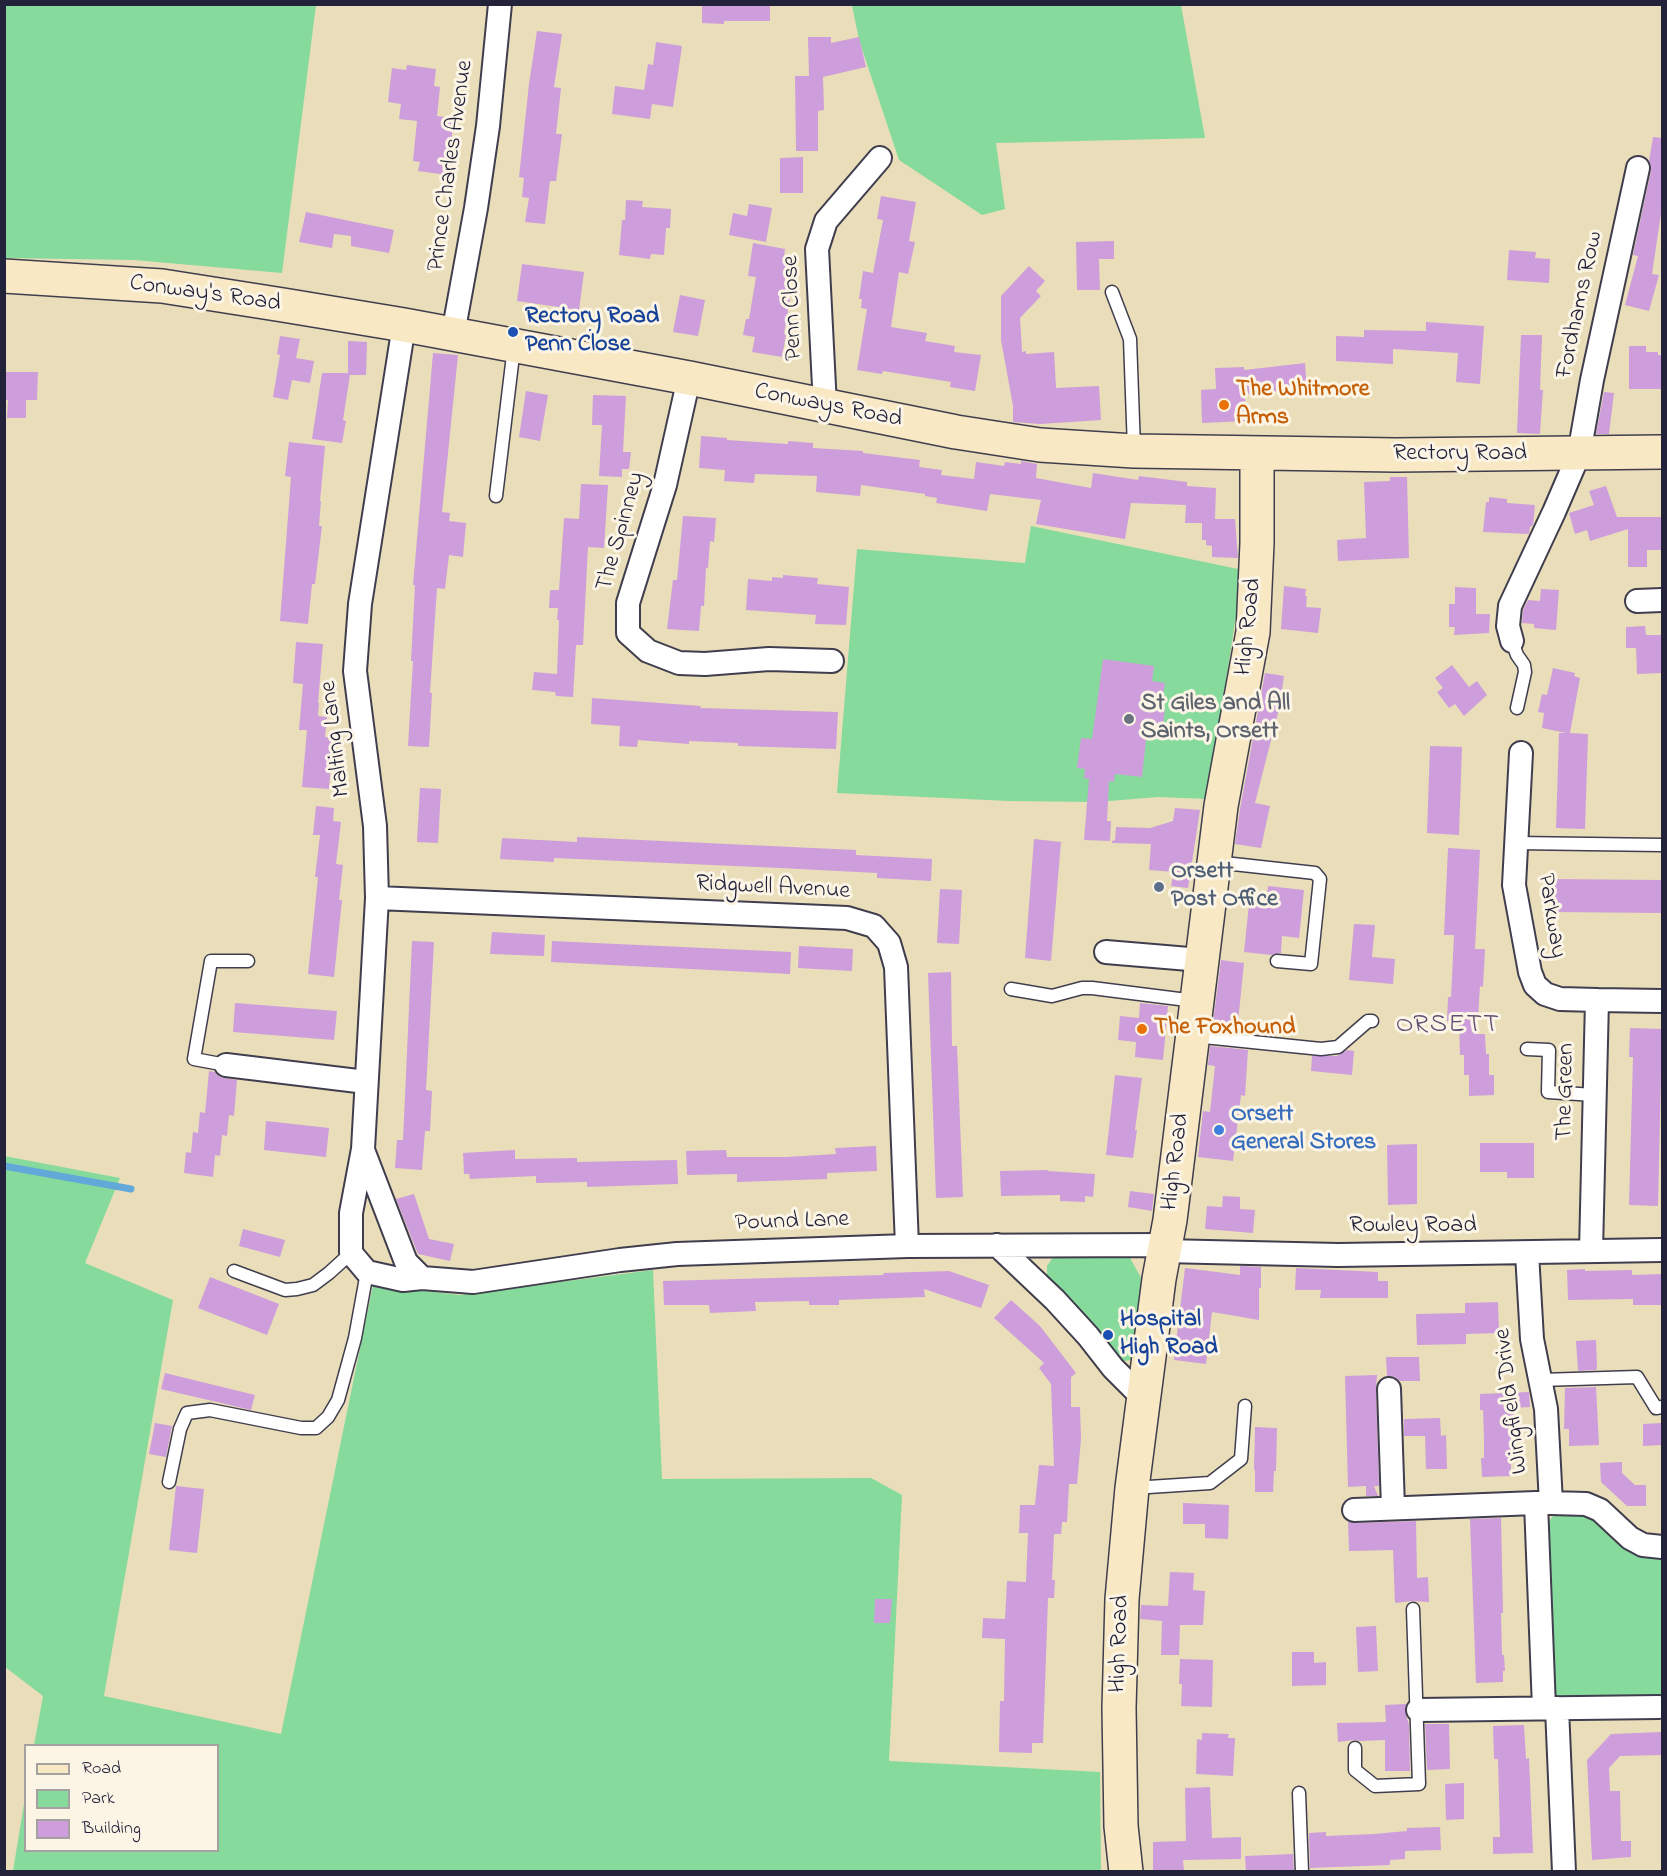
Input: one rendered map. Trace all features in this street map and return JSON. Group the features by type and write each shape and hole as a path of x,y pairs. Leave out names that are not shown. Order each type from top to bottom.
{"main road":[{"name":"Conway's Road","path":"4,276 162,286 404,325"},
{"name":"Conways Road","path":"404,325 689,378 956,432 1040,445 1134,451 1257,453"},
{"name":"Rectory Road","path":"1257,453 1396,455 1662,452"},
{"name":"High Road","path":"1126,1872 1121,1826 1119,1708 1122,1599 1132,1488 1159,1279 1170,1220 1221,806 1253,632 1257,543 1257,453"}],"street":[{"name":"Prince Charles Avenue","path":"453,334 482,173 500,4"},
{"name":"Penn Close","path":"825,406 817,249 826,221 880,158"},
{"name":"Fordhams Row","path":"1512,641 1508,626 1510,606 1579,454 1592,380 1638,168"},
{"name":"Malting Lane","path":"351,1253 351,1213 363,1149 377,898 375,826 355,671 360,604 404,325"},
{"name":"The Spinney","path":"689,378 665,485 628,603 628,633 648,651 679,663 705,664 769,658 832,661"},
{"path":"1637,601 1662,600"},
{"name":"Parkway","path":"1521,753 1514,885 1530,972 1535,985 1545,994 1560,999 1597,1000"},
{"name":"Ridgwell Avenue","path":"377,898 847,918 874,926 889,943 896,967 907,1246"},
{"path":"1106,952 1201,960"},
{"path":"1597,1000 1662,1001"},
{"name":"The Green","path":"1591,1251 1597,1000"},
{"path":"226,1065 366,1082"},
{"name":"Malting Lane","path":"363,1149 406,1262 422,1278"},
{"path":"997,1245 1055,1300 1113,1368 1144,1399"},
{"name":"Pound Lane","path":"367,1272 403,1280 422,1278 473,1282 609,1261 677,1254 907,1246 1164,1248"},
{"name":"Rowley Road","path":"1164,1248 1338,1255 1662,1250"},
{"path":"351,1253 367,1272"},
{"name":"Wingfield Drive","path":"1527,1253 1532,1339 1546,1409 1543,1503 1550,1708 1564,1872"},
{"path":"1389,1389 1393,1508"},
{"path":"1354,1510 1543,1503 1586,1504 1600,1510 1630,1538 1643,1545 1662,1547"},
{"path":"1418,1710 1550,1708 1661,1710"}],"lane":[{"path":"1112,292 1130,339 1134,451"},
{"path":"496,496 514,346"},
{"path":"1512,641 1525,672 1517,708"},
{"path":"1516,843 1662,845"},
{"path":"1214,862 1316,873 1320,879 1311,964 1277,961"},
{"path":"226,1065 194,1059 212,960 248,961"},
{"path":"1011,990 1052,996 1082,988 1092,988 1196,1001"},
{"path":"1192,1036 1321,1049 1338,1047 1368,1021 1372,1021"},
{"path":"1527,1049 1549,1050 1548,1092 1594,1095"},
{"path":"234,1271 285,1290 297,1289 313,1285 351,1253"},
{"path":"169,1482 180,1429 187,1413 210,1410 302,1428 316,1428 328,1417 338,1400 355,1338 367,1272"},
{"path":"1541,1380 1638,1377 1656,1408 1662,1407"},
{"path":"1132,1488 1210,1483 1241,1459 1245,1406"},
{"path":"1355,1748 1355,1770 1375,1786 1419,1784 1413,1609"},
{"path":"1299,1793 1302,1872"}],"green space":[{"path":"5,4 316,5 282,273 134,260 5,258"},
{"path":"852,5 1181,5 1205,138 996,143 1005,209 982,215 899,160 859,40"},
{"path":"1031,526 1243,570 1208,799 1158,797 1097,802 1009,801 837,793 857,549 1025,563"},
{"path":"4,1156 120,1178 85,1263 173,1300 104,1696 281,1734 373,1285 460,1295 653,1270 662,1479 871,1478 902,1495 889,1761 1100,1772 1101,1871 13,1871 24,1804 24,1852 219,1852 219,1744 34,1744 43,1696 5,1667"},
{"path":"1060,1254 1128,1254 1141,1278 1133,1359 1126,1361 1116,1358 1047,1277 1047,1266 1053,1257"},
{"path":"1582,1512 1662,1554 1662,1699 1570,1702 1557,1696 1551,1685 1546,1527 1552,1517 1560,1513"}],"building":[{"path":"702,4 770,4 770,21 702,23"},
{"path":"537,31 562,34 554,87 561,88 556,134 562,134 556,181 550,181 545,224 525,222 529,198 522,197 524,178 519,177"},
{"path":"808,37 831,37 831,43 859,37 866,67 823,77 824,110 818,111 818,151 796,151 795,76 809,76"},
{"path":"656,42 682,46 673,107 652,104 650,119 612,114 615,86 644,90 648,64 653,65"},
{"path":"407,65 436,69 434,86 440,87 437,116 454,118 450,152 454,152 452,171 447,170 447,175 418,171 420,162 413,161 417,121 399,119 401,104 388,102 392,68 406,70"},
{"path":"1653,137 1662,138 1662,207 1652,274 1659,275 1649,311 1625,305 1638,256 1633,255 1651,171 1649,161"},
{"path":"803,157 803,193 780,193 780,158"},
{"path":"881,196 916,202 909,241 915,242 908,274 899,272 891,327 927,333 925,341 955,346 954,352 981,355 975,391 950,387 951,382 883,371 882,374 857,370 867,309 861,308 862,299 859,299 863,271 873,273 883,220 877,219"},
{"path":"626,200 643,201 642,207 671,209 670,228 666,228 664,255 651,254 650,259 619,255"},
{"path":"749,204 772,208 766,242 729,235 733,213 747,216"},
{"path":"306,212 394,230 389,253 351,246 351,236 334,234 332,248 299,242"},
{"path":"1114,241 1114,259 1099,259 1100,290 1077,290 1076,242"},
{"path":"753,243 785,249 784,257 789,258 784,285 788,286 786,298 790,299 782,357 752,352 755,337 743,335 746,319 749,319 756,277 748,276"},
{"path":"1509,250 1536,252 1535,258 1550,259 1549,283 1507,280"},
{"path":"522,264 584,272 579,310 517,301"},
{"path":"1029,266 1045,281 1036,291 1041,296 1020,318 1022,352 1026,351 1026,354 1054,352 1056,388 1099,386 1101,420 1040,424 1013,422 1013,406 1001,340 1001,296"},
{"path":"680,295 705,300 698,336 673,332"},
{"path":"1426,322 1484,326 1480,384 1456,382 1458,353 1393,349 1393,364 1336,361 1336,336 1364,337 1364,330 1426,331"},
{"path":"1521,335 1542,335 1540,390 1543,390 1540,434 1517,433"},
{"path":"280,336 300,339 296,358 314,361 310,383 292,380 288,400 273,397 280,355 277,354"},
{"path":"348,341 367,342 366,375 350,375 342,443 312,439 322,373 348,373"},
{"path":"1629,346 1646,346 1646,352 1658,352 1658,355 1662,355 1662,389 1629,389"},
{"path":"433,353 458,355 442,512 450,513 449,521 466,523 463,557 449,555 445,589 437,588 429,747 408,746 413,661 411,661 415,585 413,585"},
{"path":"1305,363 1307,391 1288,393 1287,390 1245,395 1246,421 1202,423 1201,390 1216,389 1215,368 1244,367 1244,370"},
{"path":"4,372 38,372 37,400 26,400 26,418 7,418 8,400 4,400"},
{"path":"526,391 548,395 540,441 519,437"},
{"path":"1604,392 1614,393 1609,434 1596,434"},
{"path":"593,395 626,396 623,452 631,452 629,469 622,469 622,477 599,476 602,425 592,425"},
{"path":"701,436 788,444 788,441 813,443 813,448 863,451 863,453 920,460 919,467 942,470 941,475 974,479 976,462 1004,466 1005,462 1021,464 1021,461 1037,464 1036,478 1091,488 1093,473 1138,480 1139,476 1187,482 1187,486 1216,488 1215,519 1235,519 1238,558 1212,557 1212,546 1206,545 1206,540 1202,540 1202,523 1185,523 1186,505 1131,503 1125,539 1036,524 1041,500 990,494 987,511 936,503 937,498 925,496 925,494 861,485 860,496 816,492 817,476 755,474 754,483 724,481 725,470 699,468"},
{"path":"289,442 325,446 319,526 322,526 308,624 280,621 291,477 285,476"},
{"path":"1390,477 1407,477 1409,558 1338,561 1337,540 1366,538 1364,482 1390,481"},
{"path":"581,484 608,485 604,548 588,547 583,645 576,645 573,697 556,696 555,692 532,690 534,672 557,674 558,608 549,608 550,590 559,590 564,518 579,519"},
{"path":"1606,486 1617,517 1662,517 1662,550 1647,550 1647,567 1628,567 1628,529 1590,541 1587,530 1575,534 1569,513 1594,505 1589,491"},
{"path":"1489,497 1507,499 1507,503 1535,505 1533,525 1530,527 1529,534 1483,532 1486,502 1489,502"},
{"path":"683,516 716,518 714,542 710,541 704,606 701,606 699,631 667,629 673,580 677,580"},
{"path":"783,575 818,578 817,584 849,587 846,625 815,624 816,615 746,610 748,579 772,581 772,577 783,578"},
{"path":"1284,586 1306,589 1306,607 1321,608 1318,633 1281,629"},
{"path":"1455,587 1476,588 1476,614 1490,614 1489,633 1454,635 1455,627 1449,627 1449,604 1455,604"},
{"path":"1541,589 1559,590 1556,630 1534,628 1534,624 1522,623 1523,610 1528,600 1540,601"},
{"path":"1645,626 1646,635 1662,635 1662,673 1637,674 1636,648 1626,648 1626,627"},
{"path":"296,642 323,644 318,716 327,717 325,737 333,738 329,789 302,787 307,730 299,730 303,684 293,683"},
{"name":"St Giles and All Saints, Orsett","path":"1103,659 1154,666 1152,681 1165,683 1161,707 1165,708 1162,733 1147,731 1142,777 1115,774 1114,782 1109,781 1107,821 1111,821 1110,841 1084,840 1089,779 1084,778 1085,769 1077,768 1081,738 1092,739"},
{"path":"1452,665 1469,687 1477,681 1487,695 1464,716 1455,704 1449,708 1437,692 1443,688 1435,678"},
{"path":"1553,668 1575,673 1574,676 1580,678 1570,733 1588,734 1585,829 1556,828 1559,733 1566,733 1542,728 1544,713 1538,712 1542,694 1547,695"},
{"path":"1265,673 1284,676 1279,709 1255,803 1270,806 1261,848 1235,844"},
{"path":"592,698 701,706 700,708 838,712 836,749 638,740 637,747 619,746 620,726 591,724"},
{"path":"1430,746 1462,747 1459,835 1427,833"},
{"path":"420,788 441,789 438,843 417,842"},
{"path":"316,806 334,808 333,821 341,822 336,864 343,865 339,900 342,900 334,977 308,974 320,835 313,835"},
{"path":"1175,808 1200,810 1188,888 1171,886 1174,872 1149,870 1151,844 1112,843 1115,840 1116,827 1150,828 1173,821"},
{"path":"577,837 856,850 856,855 932,859 931,881 877,878 877,873 780,868 554,858 554,862 500,859 502,838 577,842"},
{"path":"1034,839 1061,842 1051,961 1025,958"},
{"path":"1448,848 1480,850 1475,949 1485,949 1477,1034 1485,1034 1486,1054 1489,1054 1489,1075 1494,1075 1494,1095 1469,1096 1469,1075 1464,1075 1464,1055 1460,1055 1459,1022 1447,1021 1448,997 1451,997 1454,935 1444,935"},
{"path":"1551,879 1662,880 1662,913 1551,912"},
{"path":"1268,886 1304,890 1299,938 1282,936 1281,953 1271,955 1244,952 1250,895 1267,897"},
{"path":"940,889 962,890 959,944 937,943"},
{"path":"1354,924 1375,925 1372,957 1395,959 1393,984 1349,980"},
{"path":"492,932 545,935 544,956 490,954"},
{"path":"412,941 434,942 426,1090 432,1091 430,1131 425,1131 422,1170 395,1168 397,1140 403,1140"},
{"path":"552,941 791,952 790,974 551,962"},
{"path":"799,946 853,949 852,971 798,968"},
{"path":"1221,960 1244,963 1237,1032 1212,1030"},
{"path":"951,972 952,1046 957,1046 963,1197 936,1198 928,973"},
{"path":"235,1003 337,1011 334,1040 233,1032"},
{"name":"The Foxhound","path":"1140,1003 1168,1006 1163,1060 1135,1057 1136,1042 1118,1040 1120,1016 1139,1018"},
{"path":"1630,1028 1662,1029 1658,1206 1629,1205 1633,1057 1629,1057"},
{"path":"1210,1046 1248,1050 1245,1096 1241,1095 1233,1161 1198,1157 1203,1111 1210,1112 1215,1066 1208,1065"},
{"path":"1347,1050 1354,1051 1352,1075 1311,1071 1312,1056 1337,1056"},
{"path":"209,1071 224,1078 237,1080 234,1116 229,1115 227,1136 222,1135 220,1156 215,1155 213,1177 184,1173 186,1152 191,1153 193,1132 198,1133 200,1112 205,1113"},
{"path":"1115,1075 1142,1078 1133,1158 1106,1155"},
{"path":"266,1121 329,1128 326,1157 264,1150"},
{"path":"1480,1143 1534,1143 1534,1178 1507,1178 1507,1172 1480,1172"},
{"path":"1417,1144 1417,1204 1388,1205 1387,1145"},
{"path":"876,1146 877,1171 827,1173 827,1179 737,1182 737,1174 687,1175 686,1151 726,1150 727,1157 786,1157 836,1154 835,1148"},
{"path":"515,1150 515,1159 577,1158 577,1162 677,1160 678,1184 587,1187 587,1182 536,1183 536,1176 470,1179 471,1174 464,1174 463,1153"},
{"path":"1048,1170 1095,1174 1093,1197 1085,1196 1085,1202 1060,1201 1060,1195 1001,1196 1000,1171"},
{"path":"1130,1191 1154,1194 1152,1211 1128,1207"},
{"path":"414,1194 429,1239 454,1244 450,1261 418,1254 396,1199"},
{"path":"1223,1196 1240,1197 1240,1209 1255,1210 1253,1233 1205,1229 1207,1206 1222,1207"},
{"path":"243,1229 285,1240 280,1257 239,1246"},
{"path":"1240,1266 1261,1267 1259,1320 1212,1312 1206,1364 1174,1360 1185,1268 1240,1275"},
{"path":"1296,1268 1378,1272 1378,1281 1388,1281 1388,1298 1320,1298 1321,1290 1295,1290"},
{"path":"1585,1269 1585,1271 1632,1270 1632,1275 1662,1274 1662,1305 1633,1305 1633,1299 1568,1300 1567,1270"},
{"path":"949,1271 989,1285 981,1308 924,1289 925,1297 839,1300 839,1305 809,1305 809,1301 755,1302 756,1311 710,1313 709,1305 664,1305 663,1281"},
{"path":"210,1277 279,1304 267,1335 198,1308"},
{"path":"1011,1300 1040,1326 1076,1373 1071,1377 1071,1407 1080,1407 1081,1439 1077,1484 1069,1484 1067,1522 1062,1522 1061,1534 1054,1534 1052,1580 1055,1580 1054,1598 1048,1598 1043,1743 1032,1743 1032,1753 999,1752 1000,1701 1004,1701 1005,1639 982,1638 983,1618 1005,1619 1007,1581 1026,1582 1028,1533 1019,1533 1020,1505 1035,1505 1039,1465 1054,1466 1051,1384 1039,1368 1044,1363 994,1318"},
{"path":"1498,1302 1499,1333 1466,1334 1466,1344 1417,1345 1416,1314 1465,1313 1465,1303"},
{"path":"1596,1340 1596,1370 1578,1371 1576,1341"},
{"path":"1386,1357 1419,1357 1420,1381 1400,1381 1395,1377 1387,1376"},
{"path":"165,1373 255,1395 251,1410 161,1389"},
{"path":"1377,1375 1379,1486 1374,1486 1378,1496 1366,1496 1366,1486 1348,1487 1345,1376"},
{"path":"1596,1387 1599,1445 1569,1446 1569,1429 1564,1429 1565,1388"},
{"path":"1529,1392 1530,1407 1511,1408 1514,1409 1515,1457 1511,1457 1511,1476 1482,1477 1481,1458 1484,1458 1484,1441 1480,1394"},
{"path":"1440,1418 1441,1436 1446,1435 1447,1469 1426,1469 1425,1436 1404,1436 1404,1419"},
{"path":"155,1423 172,1426 166,1457 149,1454"},
{"path":"1662,1423 1662,1445 1643,1446 1643,1424"},
{"path":"1255,1427 1277,1428 1273,1492 1255,1492"},
{"path":"1622,1462 1622,1473 1635,1485 1646,1485 1646,1506 1627,1506 1601,1482 1600,1463"},
{"path":"176,1486 204,1489 197,1553 169,1550"},
{"path":"1183,1503 1229,1505 1228,1539 1205,1538 1205,1524 1183,1524"},
{"path":"1501,1518 1502,1655 1504,1655 1505,1671 1503,1671 1503,1682 1476,1683 1470,1519"},
{"path":"1416,1521 1417,1578 1428,1577 1429,1602 1395,1603 1393,1550 1349,1551 1348,1522"},
{"path":"1170,1572 1194,1573 1193,1590 1205,1591 1203,1625 1180,1625 1179,1655 1161,1655 1162,1621 1140,1619 1141,1605 1168,1606"},
{"path":"875,1599 892,1599 890,1623 874,1623"},
{"path":"1376,1626 1378,1671 1358,1672 1356,1627"},
{"path":"1292,1652 1314,1652 1314,1663 1326,1662 1326,1685 1292,1686"},
{"path":"1180,1659 1213,1660 1212,1707 1181,1706"},
{"path":"1406,1704 1410,1771 1385,1771 1385,1740 1338,1742 1337,1723 1386,1722 1385,1705"},
{"path":"1425,1724 1449,1724 1450,1769 1427,1770"},
{"path":"1524,1725 1526,1759 1529,1758 1533,1853 1493,1854 1493,1837 1500,1837 1498,1759 1494,1759 1493,1726"},
{"path":"1661,1732 1662,1755 1620,1756 1609,1768 1610,1791 1620,1791 1621,1841 1631,1841 1631,1857 1592,1860 1587,1760 1611,1734"},
{"path":"1202,1733 1229,1734 1228,1738 1235,1738 1233,1776 1196,1774 1197,1739 1202,1740"},
{"path":"1464,1783 1464,1819 1446,1820 1445,1784"},
{"path":"1210,1787 1212,1838 1241,1837 1241,1859 1183,1860 1184,1872 1153,1872 1153,1842 1186,1841 1185,1788"},
{"path":"1440,1827 1441,1850 1405,1851 1405,1859 1390,1860 1390,1865 1310,1868 1309,1833 1326,1832 1326,1836 1374,1834 1407,1831 1407,1828"},
{"path":"1293,1854 1294,1872 1246,1872 1245,1856"}],"waterway":[{"path":"4,1166 131,1189"}],"place":[{"name":"Rectory Road Penn Close","path":"513,332"},
{"name":"The Whitmore Arms","path":"1224,405"},
{"name":"St Giles and All Saints, Orsett","path":"1129,719"},
{"name":"Orsett Post Office","path":"1159,887"},
{"name":"The Foxhound","path":"1142,1029"},
{"name":"Orsett General Stores","path":"1219,1130"},
{"name":"Hospital High Road","path":"1108,1335"}],"district":[{"name":"ORSETT","path":"1448,1027"}]}
